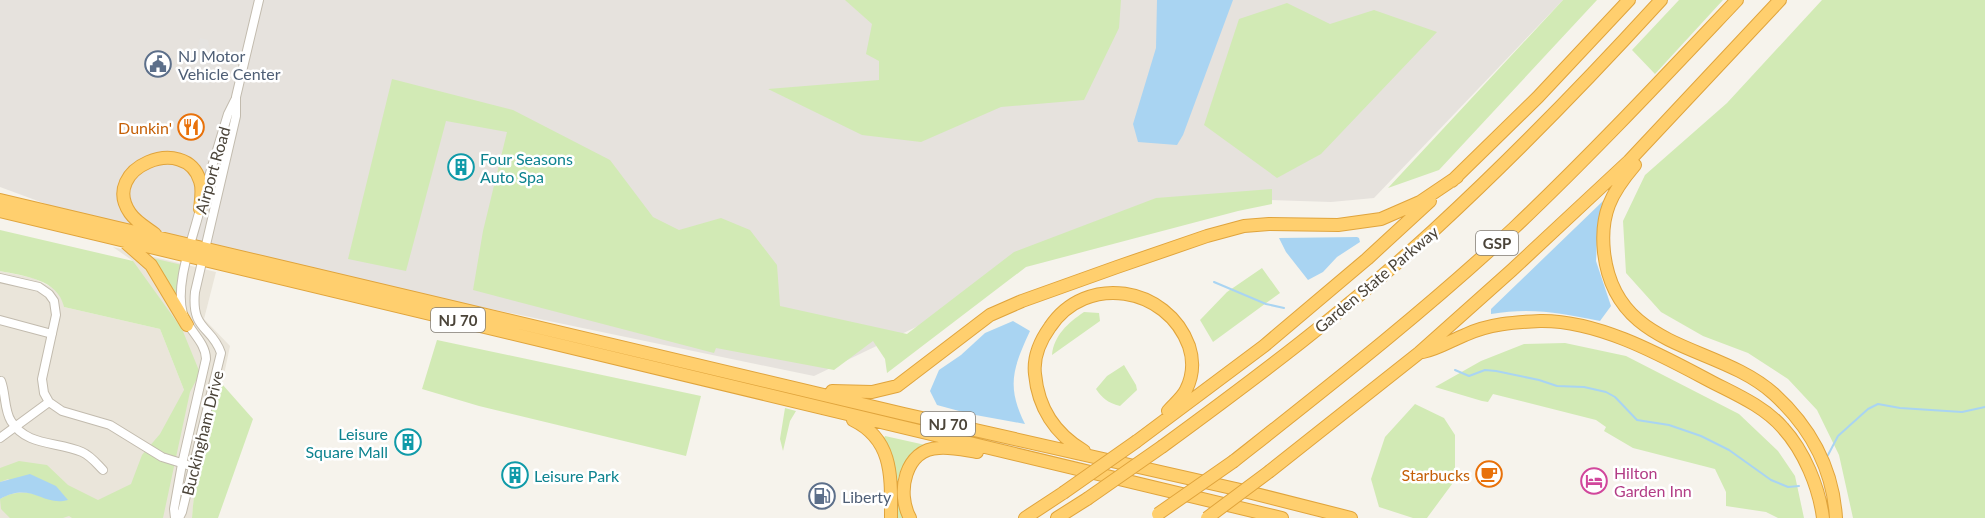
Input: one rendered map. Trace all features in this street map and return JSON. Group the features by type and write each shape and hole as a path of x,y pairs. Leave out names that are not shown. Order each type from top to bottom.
{"highway":[{"path":"1025,518 1137,441 1280,333 1367,259 1457,177 1538,97 1629,0"},
{"name":"Garden State Parkway","path":"1058,518 1233,395 1329,320 1432,231 1510,159 1588,80 1661,0"},
{"name":"GSP","path":"1155,516 1234,461 1382,343 1505,236 1616,128 1737,0"},
{"path":"1207,518 1419,353 1512,270 1629,161 1780,0"},
{"path":"1683,106 1613,193 1607,209 1603,237 1609,275 1623,303 1648,327 1665,339 1754,381 1772,393 1795,416 1812,439 1824,465 1832,489 1836,518"},
{"path":"161,238 134,218 124,201 127,180 137,168 155,159 168,158 190,165 201,182 201,209"},
{"path":"805,390 872,392 897,386 980,322 1022,300 1196,240 1244,226 1338,225 1382,219 1419,202 1457,177"},
{"name":"NJ 70","path":"0,200 161,238 190,251"},
{"name":"NJ 70","path":"0,211 122,240 204,254 805,390 1351,518"},
{"path":"122,240 151,265 187,325"},
{"name":"NJ 70","path":"204,254 836,411 1282,518"},
{"path":"1092,456 1075,446 1062,434 1044,411 1036,388 1034,368 1042,339 1055,320 1086,298 1116,293 1148,300 1169,314 1186,338 1191,353 1191,377 1186,391 1157,426"},
{"path":"1419,353 1491,326 1543,321 1569,323 1603,332 1661,355 1750,401 1783,428 1801,454 1816,486 1823,518"},
{"path":"836,411 868,429 886,451 891,518"},
{"path":"910,518 904,504 904,484 908,470 918,456 938,448 980,452 995,449"},
{"path":"1243,509 1260,518"}],"street":[{"name":"Airport Road","path":"190,251 210,168 236,97 259,0"},
{"name":"Airport Road","path":"204,254 236,116 236,97"},
{"name":"Buckingham Drive","path":"177,518 174,509 182,465 206,359 205,349 187,325 181,299 190,251"},
{"name":"Buckingham Drive","path":"177,518 182,512 194,467 221,353 219,347 199,323 196,315 195,291 204,254"},
{"path":"0,278 39,287 52,297 57,310 42,379 44,393 49,402 62,411 110,425 162,457 194,467"},
{"path":"0,321 52,334"},
{"path":"2,381 7,414 27,438 80,451 91,457 103,470"},
{"path":"0,438 49,402"}],"shaded area":[{"path":"0,0 1563,0 1374,198 1331,202 1267,200 995,273 964,304 814,376 269,263 103,225 0,187"},
{"path":"200,38 208,40 210,49 217,51 209,85 190,81"},
{"path":"113,247 216,272 204,319 230,346 222,384 214,401 195,484 192,518 0,518 0,271 33,278 53,288 62,296 64,307 160,329 184,390 189,392 133,261"}],"green space":[{"path":"845,0 1121,0 1119,28 1084,100 1001,107 921,142 862,135 768,89 879,80 879,61 866,54 872,24"},
{"path":"1563,0 1597,0 1439,170 1388,188"},
{"path":"1679,0 1723,0 1655,74 1632,50"},
{"path":"1822,0 1985,0 1985,518 1853,518 1839,455 1817,410 1788,379 1748,353 1703,336 1661,312 1626,273 1623,221 1645,175 1727,103"},
{"path":"1287,3 1330,24 1374,10 1437,32 1321,154 1277,178 1204,125 1239,19"},
{"path":"392,79 513,110 610,160 653,217 679,230 721,218 750,230 777,265 780,306 907,334 1014,252 1156,198 1272,189 1272,204 1026,267 887,373 885,359 873,341 834,370 716,348 714,353 473,290 483,231 507,132 446,121 406,271 348,259"},
{"path":"0,230 133,261 182,329 200,373 190,392 163,518 72,518 69,516 10,518 1,509 0,499 11,494 28,493 45,498 8,479 0,482 0,468 19,461 47,465 68,485 98,500 131,484 142,455 160,434 184,390 160,329 64,307 55,290 39,280 0,271"},
{"path":"152,258 182,265 176,299"},
{"path":"1262,268 1280,293 1213,342 1200,320 1227,292"},
{"path":"1084,312 1099,313 1100,321 1052,355 1056,341 1063,330"},
{"path":"437,340 701,396 686,456 479,406 422,389"},
{"path":"1565,343 1626,356 1739,414 1778,451 1795,476 1804,518 1778,518 1766,512 1726,506 1726,492 1715,469 1633,448 1604,431 1606,427 1596,420 1493,394 1488,402 1435,387 1481,361 1524,344"},
{"path":"1124,365 1137,390 1120,406 1106,400 1096,389 1107,376"},
{"path":"222,384 253,419 218,518 192,518 201,449"},
{"path":"1415,404 1444,418 1455,435 1455,480 1427,518 1413,518 1379,507 1371,479 1385,437"},
{"path":"785,408 796,411 790,421 783,451 780,439"},
{"path":"885,436 930,446 904,464 898,477 898,504 903,518 897,518 891,456"}],"water":[{"path":"1157,0 1233,0 1183,135 1177,145 1138,142 1133,124 1156,48"},
{"path":"1603,201 1598,221 1596,261 1611,306 1600,321 1559,313 1533,311 1491,314 1491,309"},
{"path":"1357,237 1360,242 1337,257 1323,272 1308,280 1286,252 1279,238"},
{"path":"1013,321 1030,331 1019,356 1014,377 1015,399 1025,424 970,414 937,405 930,391 939,370 961,355 985,333"},
{"path":"30,474 56,486 68,500 51,500 29,493 11,494 0,499 0,482"}],"waterway":[{"path":"1214,282 1266,304 1284,308"},
{"path":"1455,370 1469,376 1485,370 1496,371 1557,386 1584,387 1606,392 1615,397 1637,420 1669,425 1701,436 1729,450 1771,480 1788,487 1799,486"},
{"path":"1828,455 1838,436 1868,409 1878,404 1900,408 1962,412 1985,407"}],"place":[{"name":"NJ Motor Vehicle Center","path":"158,64"},
{"name":"Dunkin'","path":"191,127"},
{"name":"Four Seasons Auto Spa","path":"461,167"},
{"name":"Leisure Square Mall","path":"408,442"},
{"name":"Starbucks","path":"1489,474"},
{"name":"Leisure Park","path":"515,475"},
{"name":"Hilton Garden Inn","path":"1594,481"},
{"name":"Liberty","path":"822,496"}]}
